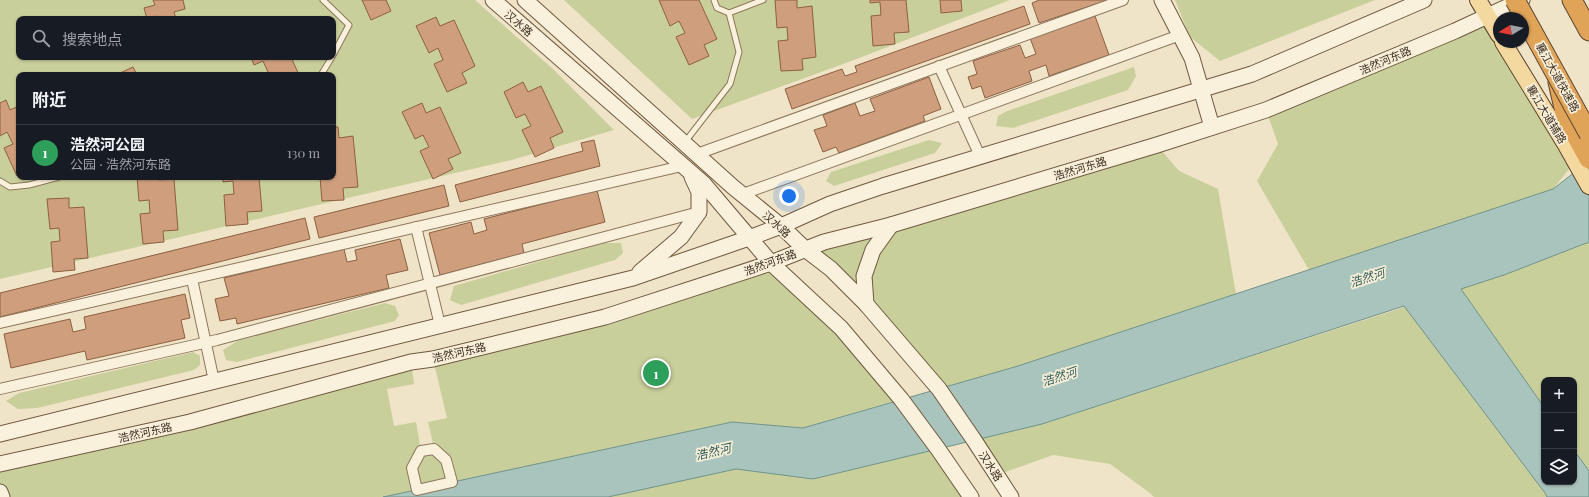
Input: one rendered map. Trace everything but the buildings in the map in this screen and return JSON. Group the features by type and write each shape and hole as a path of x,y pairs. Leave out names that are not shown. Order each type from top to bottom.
{"highway":[{"name":"襄江大道快速路","path":"1515,0 1589,134"},
{"path":"1572,0 1589,31"},
{"path":"1556,74 1566,118 1589,159"}],"main road":[{"name":"汉水路","path":"493,0 704,184 771,262 841,328 901,399 970,495"},
{"name":"汉水路","path":"525,0 684,143 830,269 866,304 939,389 997,475 1010,497"},
{"path":"1162,0 1192,58 1212,127"},
{"path":"0,434 633,278 781,226 830,204 980,156 1252,74 1424,0"},
{"path":"1478,0 1493,26"},
{"name":"浩然河东路","path":"0,464 190,422 411,362 433,359 605,317 771,262 824,242 891,225 1157,145 1266,110 1455,31 1522,0"},
{"name":"襄江大道辅路","path":"1507,48 1566,145 1589,186"},
{"path":"633,278 681,237 699,212 699,192 686,169"},
{"path":"866,304 864,276 872,250 891,225"},
{"path":"0,492 2,497"}],"street":[{"path":"697,154 1123,0"},
{"path":"743,194 1180,35"},
{"path":"939,66 980,156"},
{"path":"0,323 416,227 686,169"},
{"path":"0,389 206,342 699,212"},
{"path":"416,227 440,325"},
{"path":"192,279 214,381"},
{"path":"434,448 446,460 452,482 417,490 412,468 421,451 434,448"}],"lane":[{"path":"323,0 349,25 336,49"},
{"path":"714,0 716,8 729,13 763,0"},
{"path":"684,143 730,84 739,52 729,13"},
{"path":"323,72 330,60"},
{"path":"0,180 10,187 29,185 48,180"}],"green space":[{"path":"0,0 475,0 553,69 614,130 515,159 0,279"},
{"path":"564,0 1010,0 846,63 692,119"},
{"path":"1175,0 1375,0 1220,61 1190,37"},
{"path":"1487,16 1493,26 1493,48 1506,48 1575,162 1553,189 1309,270 1257,181 1278,144 1266,110"},
{"path":"1134,67 1136,76 1128,90 1013,128 996,126 998,116 1007,111"},
{"path":"929,140 942,143 935,153 834,186 826,181 831,172"},
{"path":"1157,145 1179,171 1218,189 1236,294 1018,366 939,389 805,249"},
{"path":"1589,242 1589,497 1154,497 1110,464 1053,455 997,475 974,440 1042,424 1504,275"},
{"path":"603,243 621,243 623,253 615,260 461,305 450,300 454,286"},
{"path":"771,263 901,399 803,428 732,422 383,497 2,497 0,492 0,464 411,362 414,384 387,389 394,426 416,422 421,451 434,448 428,422 447,418 433,359"},
{"path":"385,303 395,306 399,315 395,321 237,362 226,360 223,350 239,340"},
{"path":"193,352 200,356 200,365 194,370 37,408 18,409 6,401 19,393"},
{"path":"938,449 971,497 608,497 736,469 813,479"}],"water":[{"name":"浩然河","path":"1589,161 1589,242 1504,275 1461,289 1541,403 1541,485 1577,485 1577,454 1589,471 1589,497 1547,497 1404,306 1042,424 813,479 736,469 608,497 383,497 732,422 803,428 1018,366 1553,189"}],"place":[{"name":"浩然河公园","path":"656,373"}]}
